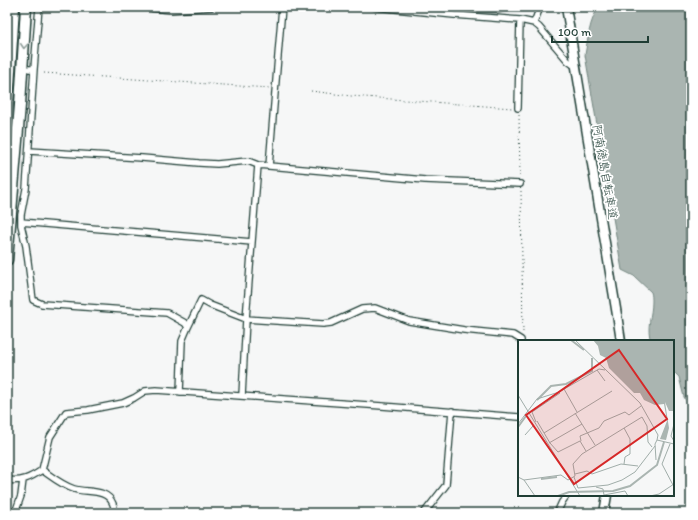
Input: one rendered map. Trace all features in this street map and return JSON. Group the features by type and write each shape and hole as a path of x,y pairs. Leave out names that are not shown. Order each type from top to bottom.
{"highway":[{"path":"7,139 14,7"},
{"path":"7,260 9,215 20,105 26,7"}],"main road":[{"name":"阿南徳島自転車道","path":"566,7 621,340"},
{"path":"604,513 607,496"}],"street":[{"path":"39,7 32,69 26,189 21,215 21,225 26,246 33,300 42,304 168,313 185,323 188,327"},
{"path":"140,7 171,10 211,7"},
{"path":"269,166 282,7"},
{"path":"375,7 520,20 534,23 568,61 575,66"},
{"path":"534,23 540,7"},
{"path":"518,108 520,20"},
{"path":"29,151 211,163 248,161 258,165 425,180 520,184"},
{"path":"242,396 246,319 258,165"},
{"path":"9,215 21,215"},
{"path":"21,222 252,242"},
{"path":"180,392 182,341 201,300 246,319 323,324 331,323 362,309 375,308 409,321 464,330 513,335 521,340"},
{"path":"7,480 23,480 42,470 50,437 66,412 88,410 123,402 134,398 145,391 156,390 518,417"},
{"path":"424,513 446,485 452,411"},
{"path":"42,470 63,484 75,489 102,493 113,503 115,513"},
{"path":"15,513 21,496 23,480"},
{"path":"557,513 566,496"}],"path":[{"path":"44,73 272,88"},
{"path":"311,91 351,96 518,108 523,328 523,336 521,340"}],"shaded area":[{"path":"599,7 691,7 691,409 684,397 679,377 674,372 674,340 651,340 649,326 652,307 651,292 634,276 622,270 585,55 591,24"}],"waterway":[{"path":"466,7 494,10 501,7"}]}
